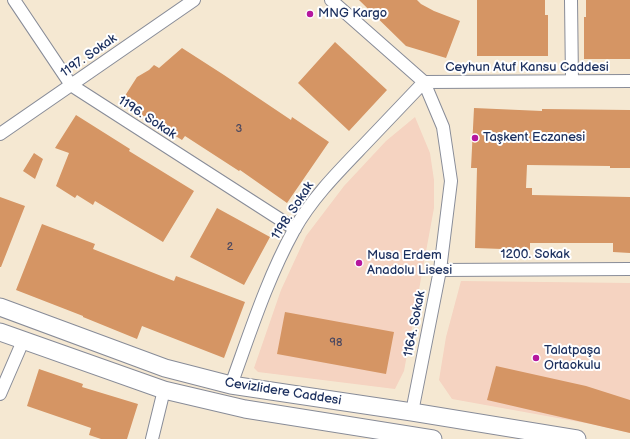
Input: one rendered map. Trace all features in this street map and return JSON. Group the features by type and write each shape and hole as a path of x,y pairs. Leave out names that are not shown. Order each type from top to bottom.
{"main road":[{"name":"Cevizlidere Caddesi","path":"0,307 165,368 232,385 577,439"},
{"name":"Cevizlidere Caddesi","path":"0,332 164,390 245,409 433,439"}],"street":[{"name":"1196. Sokak","path":"14,0 72,85 295,229"},
{"name":"1197. Sokak","path":"0,134 194,0"},
{"name":"1164. Sokak","path":"331,0 424,82 443,127 451,180 440,270 412,412"},
{"path":"571,0 572,82"},
{"name":"Ceyhun Atuf Kansu Caddesi","path":"424,82 630,81"},
{"name":"1198. Sokak","path":"232,385 262,300 277,263 295,229 313,202 332,178 424,82"},
{"name":"1200. Sokak","path":"440,270 630,269"},
{"path":"0,394 23,341"},
{"path":"152,439 164,390"}],"shaded area":[{"name":"Musa Erdem Anadolu Lisesi","path":"415,117 430,153 434,180 434,208 404,371 395,389 258,372 254,368 281,290 306,236 344,186 386,141"},
{"name":"Talatpaşa Ortaokulu","path":"461,281 630,283 630,433 591,424 452,399 439,380 446,337"}],"building":[{"path":"359,0 417,0 434,11 460,21 446,58 406,46"},
{"path":"477,0 545,0 545,15 548,15 548,56 477,56"},
{"path":"586,0 630,0 630,59 584,59 584,17 586,17"},
{"path":"335,42 387,90 349,131 298,83"},
{"path":"182,48 291,120 292,117 329,142 287,203 240,170 239,171 185,136 182,140 121,102 137,77 149,70 154,65 159,68"},
{"path":"474,108 542,111 542,109 630,110 630,168 610,168 610,166 527,165 526,188 532,188 532,195 630,197 630,253 613,252 613,243 530,243 530,250 475,248 477,168 471,168"},
{"path":"76,115 130,149 129,151 194,191 163,242 95,201 93,205 77,195 75,198 56,186 69,153 55,148"},
{"path":"34,153 43,159 35,179 23,171"},
{"path":"0,197 25,206 1,267 0,267"},
{"path":"217,208 270,237 244,285 190,257"},
{"path":"42,224 95,244 93,249 174,281 176,276 245,302 224,358 142,326 137,339 16,290"},
{"path":"285,312 394,332 386,374 277,354"},
{"path":"496,366 586,386 630,400 630,433 487,400"},
{"path":"39,369 83,384 82,387 138,404 127,439 101,439 89,435 91,428 27,406"}],"place":[{"name":"MNG Kargo","path":"310,14"},
{"name":"Taşkent Eczanesi","path":"475,138"},
{"name":"Musa Erdem Anadolu Lisesi","path":"359,263"},
{"name":"Talatpaşa Ortaokulu","path":"536,358"}]}
